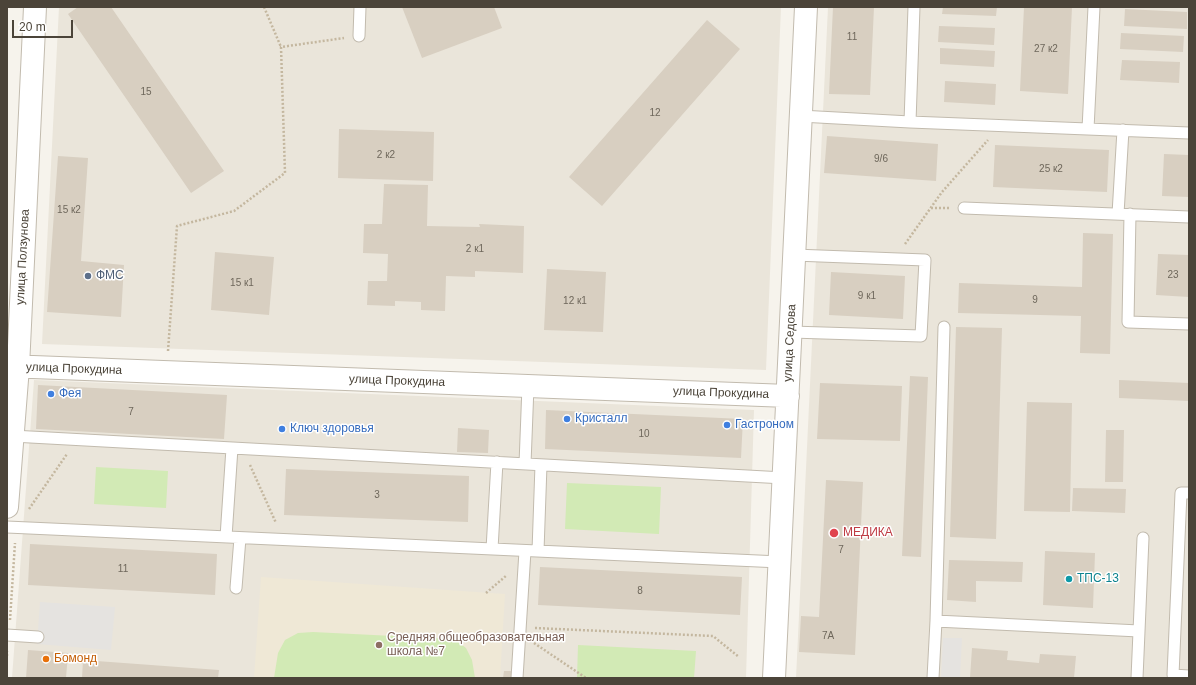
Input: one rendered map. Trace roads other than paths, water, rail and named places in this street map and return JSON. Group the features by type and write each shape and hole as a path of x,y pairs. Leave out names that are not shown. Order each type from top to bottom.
{"street":[{"name":"улица Ползунова","path":"7,507 12,436 12,366 35,7"},
{"name":"улица Седова","path":"774,678 806,7"},
{"name":"улица Прокудина","path":"12,366 788,396"}],"lane":[{"path":"359,36 360,7"},
{"path":"910,122 914,7"},
{"path":"1088,129 1094,7"},
{"path":"800,116 1189,133"},
{"path":"1118,214 1123,130"},
{"path":"964,208 1189,217"},
{"path":"1130,214 1128,322 1189,324"},
{"path":"791,332 921,336 925,260 794,255"},
{"path":"933,678 936,621 944,327"},
{"path":"525,464 528,386"},
{"path":"12,436 784,478"},
{"path":"226,537 238,448"},
{"path":"492,549 497,462"},
{"path":"538,551 541,465"},
{"path":"1189,493 1181,493 1173,675 1189,676"},
{"path":"12,527 492,549 525,555 538,551 780,562"},
{"path":"236,588 240,538"},
{"path":"1137,678 1143,538"},
{"path":"517,678 525,555"},
{"path":"936,621 1139,631"},
{"path":"7,635 38,637"}],"place":[{"name":"ФМС","path":"88,276"},
{"name":"Фея","path":"51,394"},
{"name":"Кристалл","path":"567,419"},
{"name":"Гастроном","path":"727,425"},
{"name":"Ключ здоровья","path":"282,429"},
{"name":"МЕДИКА","path":"834,533"},
{"name":"ТПС-13","path":"1069,579"},
{"name":"Средняя общеобразовательная школа №7","path":"379,645"},
{"name":"Бомонд","path":"46,659"}]}
